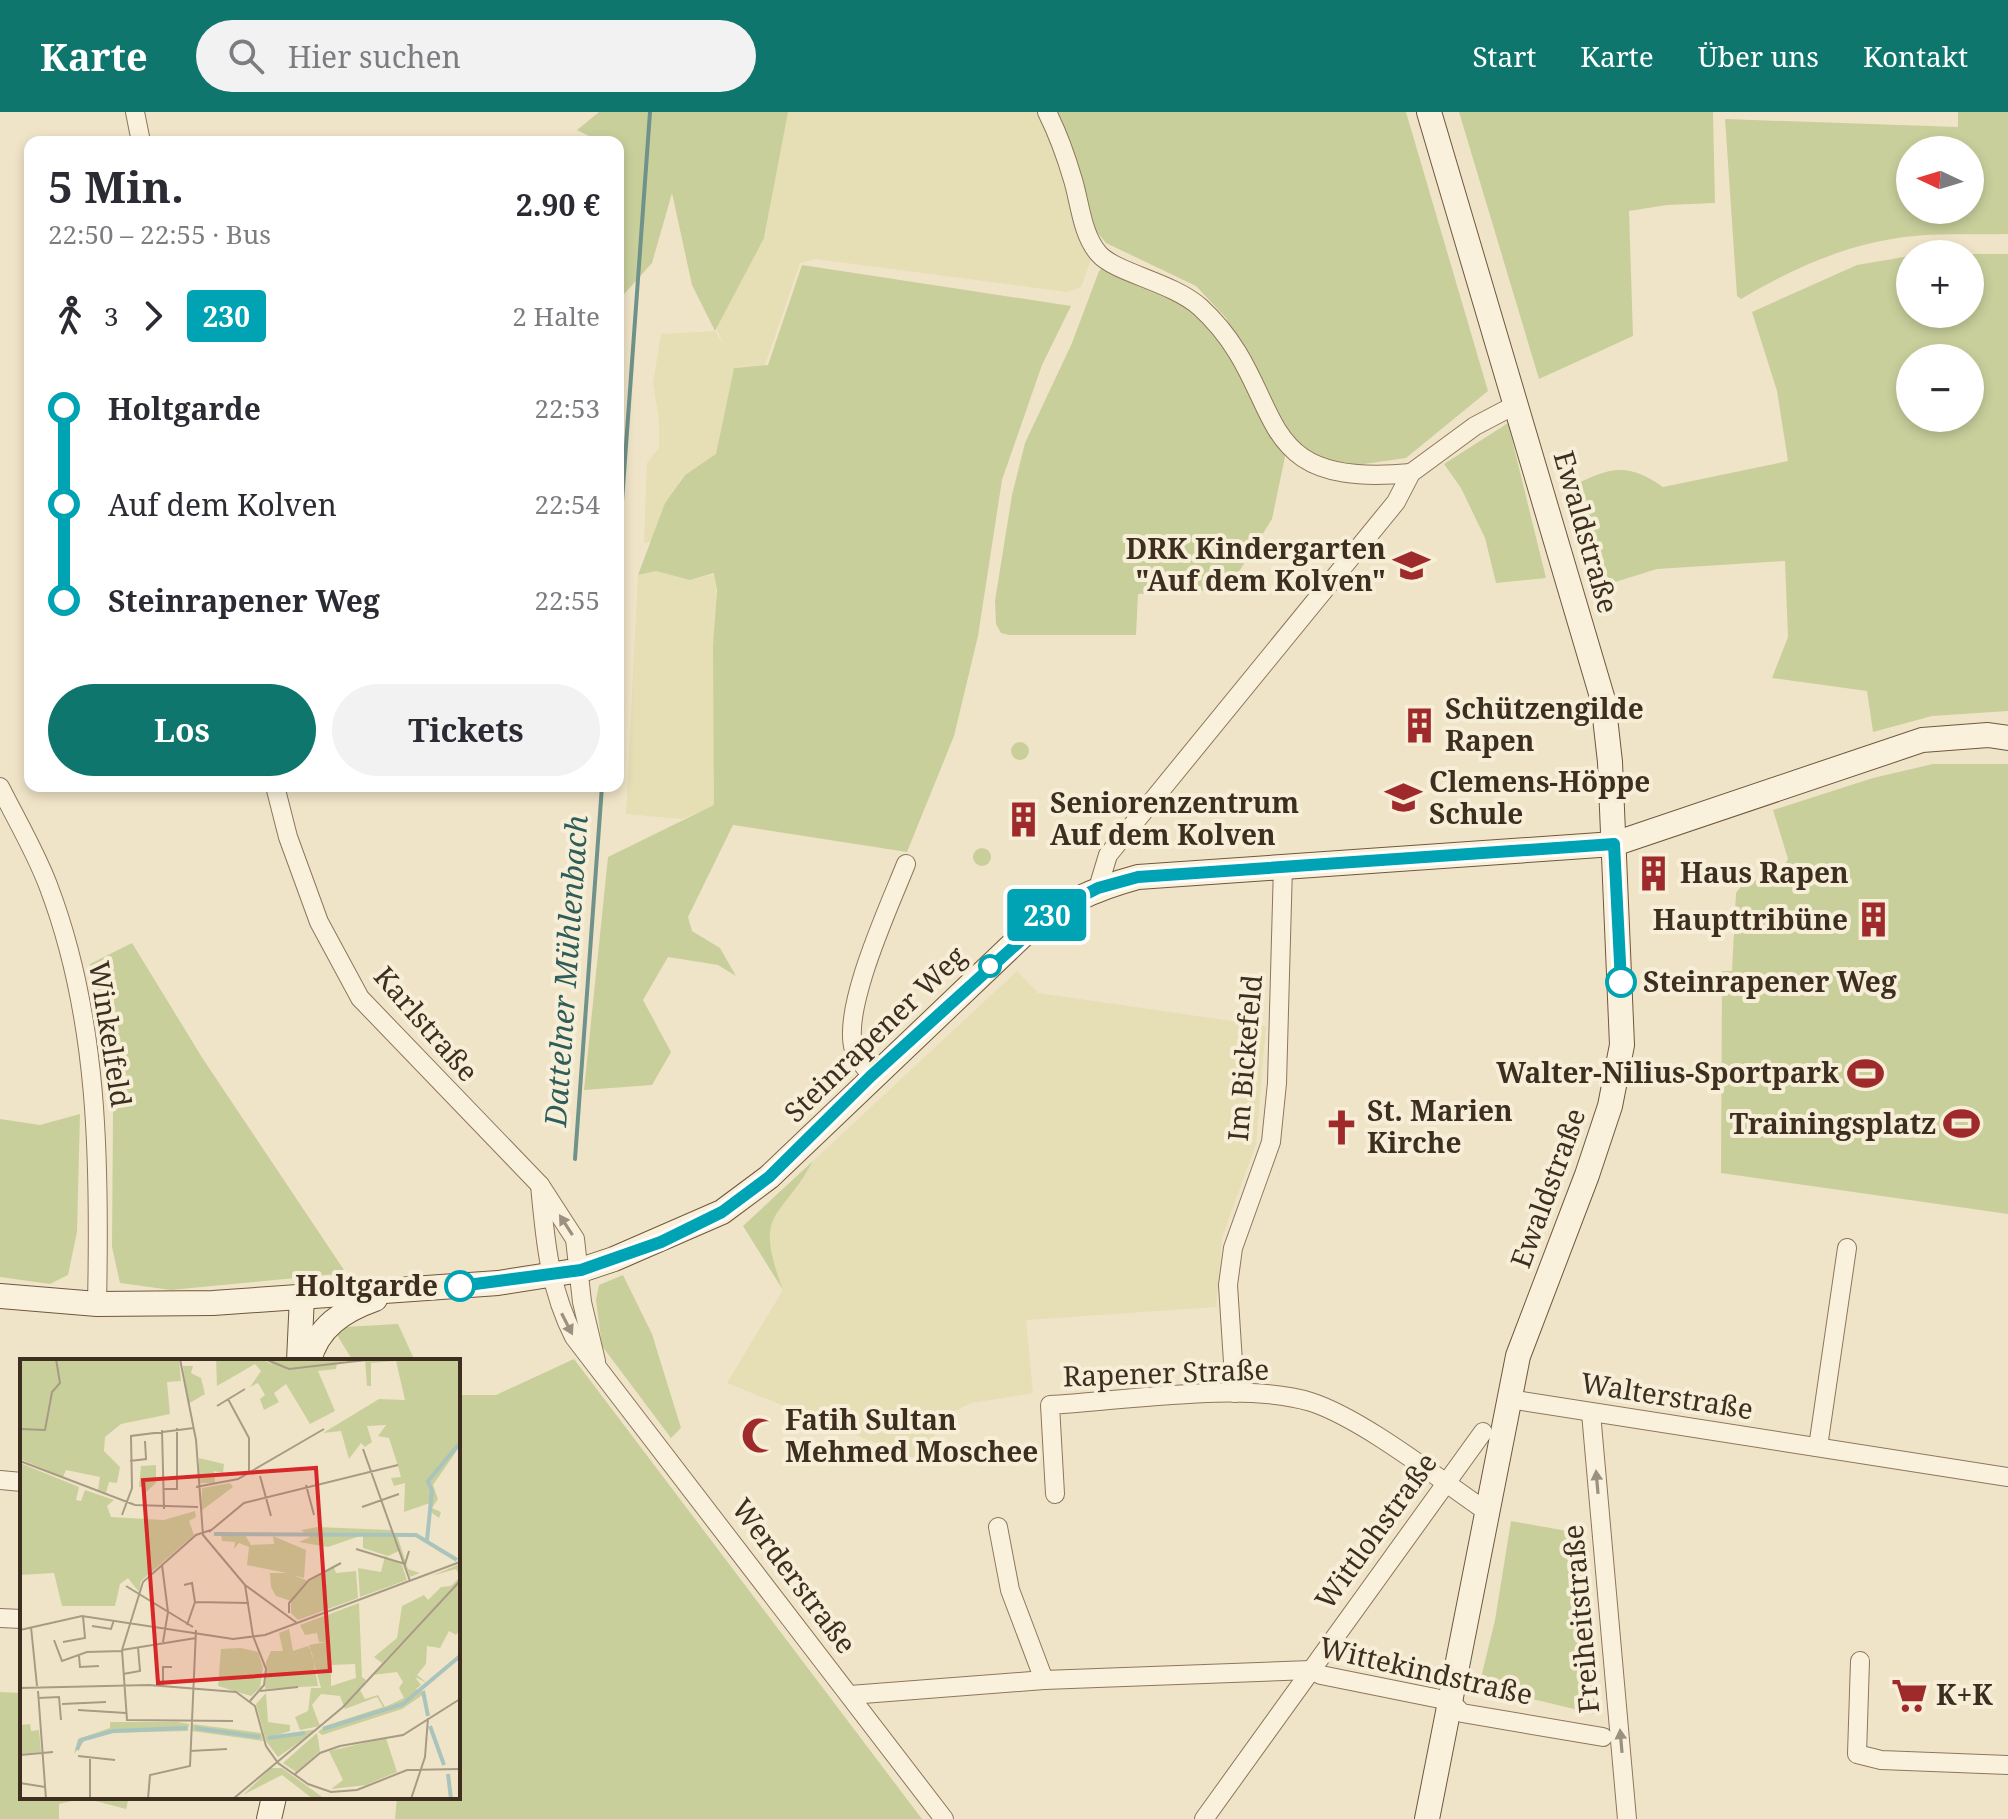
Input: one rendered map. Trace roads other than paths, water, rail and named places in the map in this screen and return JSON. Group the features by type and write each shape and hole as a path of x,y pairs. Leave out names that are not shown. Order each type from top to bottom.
{"street":[{"path":"135,112 140,136"},
{"path":"1047,112 1061,143 1088,238 1100,255 1178,290 1217,325 1290,447 1313,466 1342,474 1372,477 1411,473"},
{"name":"Ewaldstraße","path":"1427,1819 1518,1356 1610,1106 1622,1045 1614,844 1603,700 1429,112"},
{"path":"1098,888 1108,855 1396,502 1411,473 1475,426 1517,404"},
{"name":"Steinrapener Weg","path":"309,1296 404,1290 581,1270 661,1242 722,1212 769,1177 871,1076 1025,933 1053,911 1098,888 1138,877 1614,844 1922,740 1988,735 2008,738"},
{"name":"Winkelfeld","path":"0,787 47,884 72,963 85,1032 96,1128 97,1304"},
{"name":"Karlstraße","path":"277,792 288,837 319,922 360,998 540,1185 575,1239 581,1270"},
{"path":"871,1076 854,1052 851,1025 858,996 906,864"},
{"name":"Im Bickefeld","path":"1235,1393 1228,1285 1233,1248 1271,1142 1277,1083 1283,866"},
{"path":"540,1185 550,1275"},
{"path":"1818,1447 1847,1248"},
{"name":"Werderstraße","path":"581,1270 582,1302 598,1367"},
{"name":"Werderstraße","path":"550,1275 558,1305 574,1337 944,1819"},
{"path":"307,1358 334,1317 352,1307 404,1290"},
{"path":"0,1296 97,1304 198,1304 309,1296 307,1358"},
{"name":"Rapener Straße","path":"1055,1494 1050,1405 1269,1393 1312,1403 1362,1427 1486,1511"},
{"name":"Walterstraße","path":"1509,1399 2008,1477"},
{"name":"Freiheitstraße","path":"1591,1413 1627,1819"},
{"name":"Wittlohstraße","path":"1204,1819 1391,1554 1483,1432"},
{"path":"0,1480 20,1482"},
{"path":"998,1527 1010,1590 1044,1680"},
{"path":"0,1618 20,1619"},
{"path":"1860,1661 1857,1754 1881,1760 2008,1765"},
{"name":"Wittekindstraße","path":"850,1695 1044,1680 1311,1670 1321,1675 1450,1701 1462,1713 1603,1737"},
{"path":"269,1819 274,1799"}],"waterway":[{"name":"Dattelner Mühlenbach","path":"624,474 650,112"},
{"name":"Dattelner Mühlenbach","path":"575,1159 602,792"}],"place":[{"name":"DRK Kindergarten \"Auf dem Kolven\"","path":"1412,565"},
{"name":"Schützengilde Rapen","path":"1419,725"},
{"name":"Clemens-Höppe Schule","path":"1403,798"},
{"name":"Seniorenzentrum Auf dem Kolven","path":"1024,819"},
{"name":"Haus Rapen","path":"1654,873"},
{"name":"Haupttribüne","path":"1874,920"},
{"name":"Steinrapener Weg","path":"1621,982"},
{"name":"Walter-Nilius-Sportpark","path":"1865,1073"},
{"name":"Trainingsplatz","path":"1962,1124"},
{"name":"St. Marien Kirche","path":"1341,1127"},
{"name":"Holtgarde","path":"460,1286"},
{"name":"Fatih Sultan Mehmed Moschee","path":"759,1436"},
{"name":"K+K","path":"1910,1695"}]}
